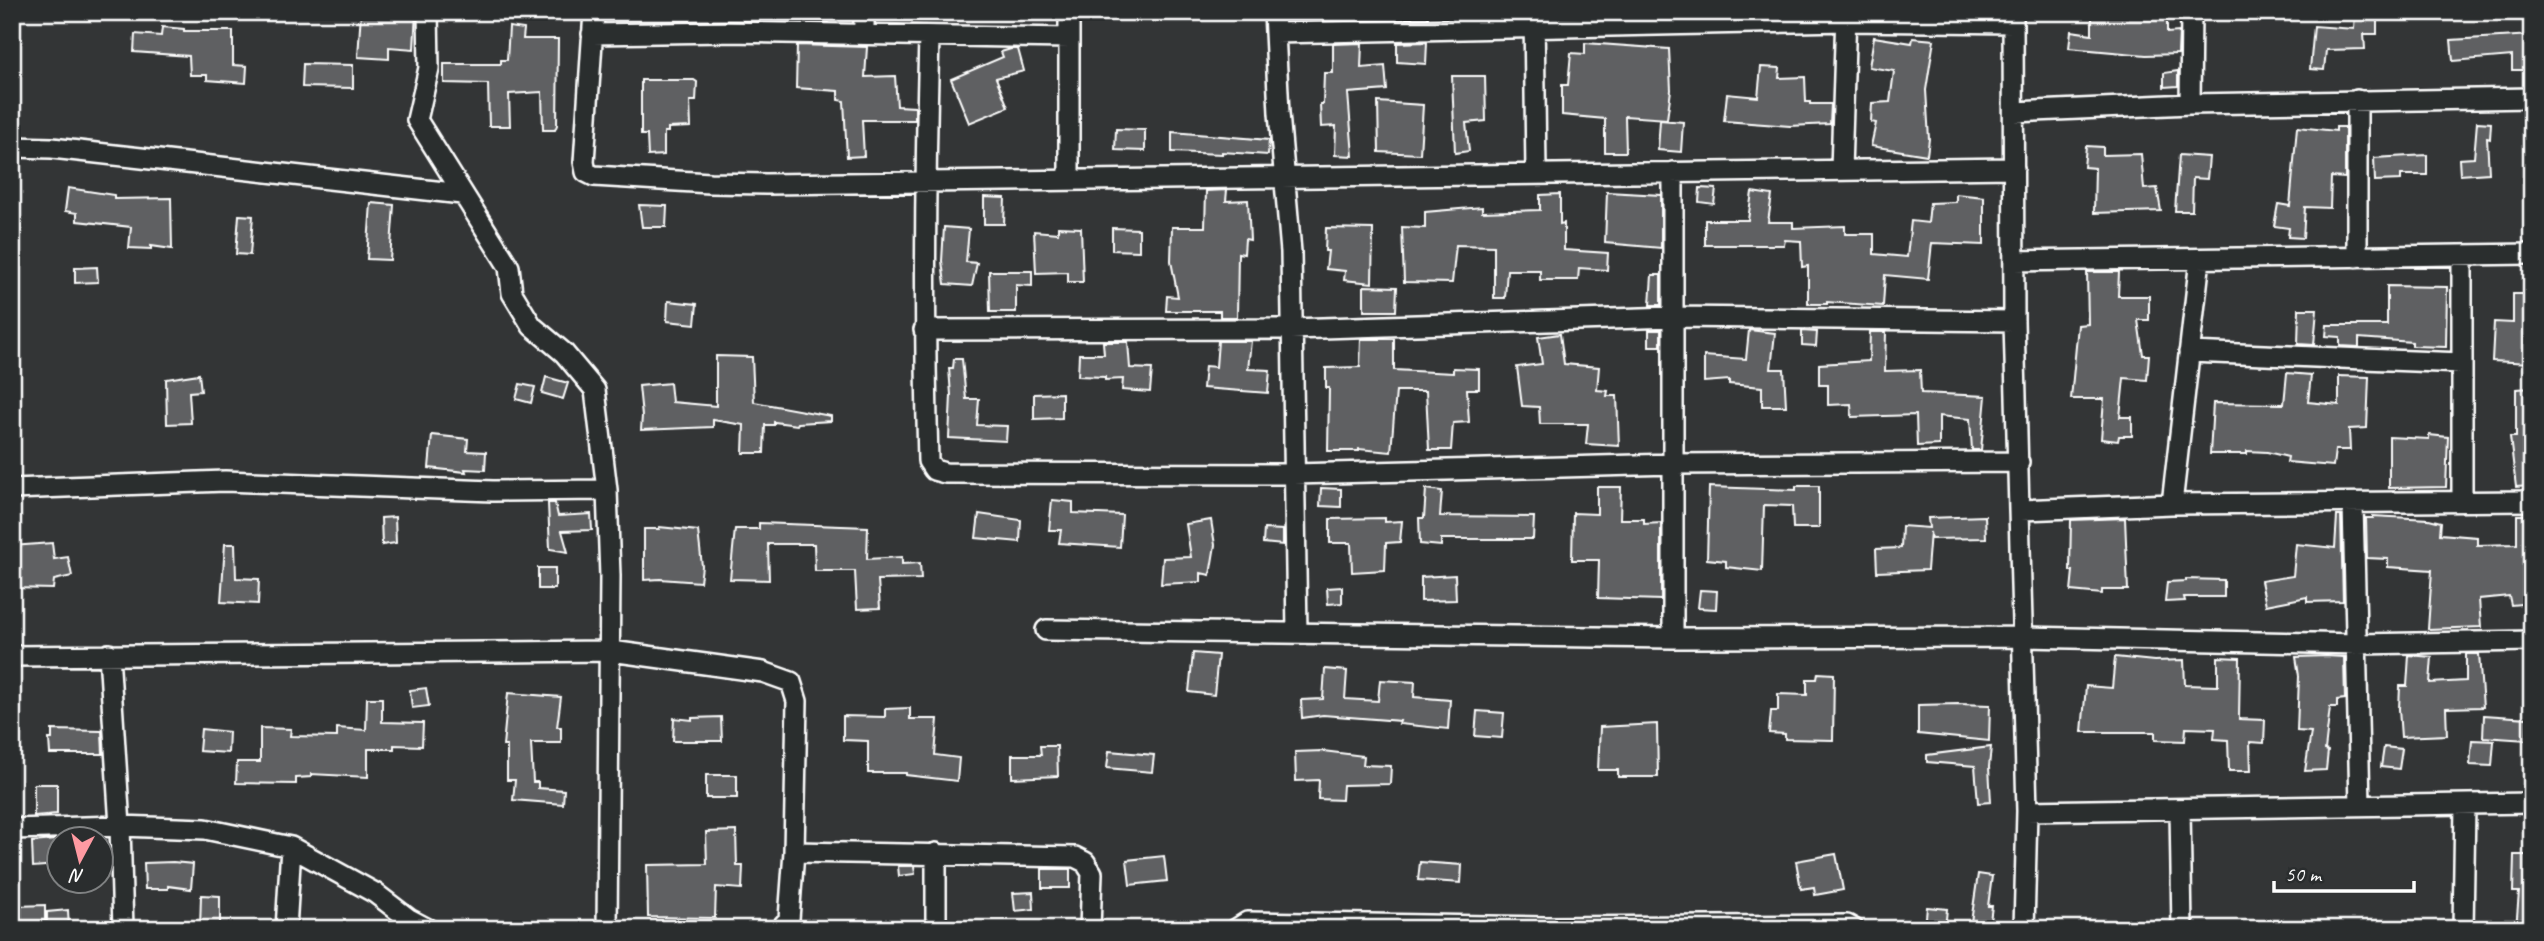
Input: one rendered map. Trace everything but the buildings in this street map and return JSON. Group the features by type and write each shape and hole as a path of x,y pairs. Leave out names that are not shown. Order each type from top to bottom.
{"street":[{"path":"428,12 429,68 417,120 509,267 512,293 532,326 564,353 595,390 607,490 611,651 607,929"},
{"path":"594,12 584,162 587,174 739,184 2014,168"},
{"path":"864,12 864,34"},
{"path":"1069,12 1069,180"},
{"path":"1274,12 1279,113 1292,252 1297,633"},
{"path":"2190,12 2190,104"},
{"path":"1841,170 1847,17"},
{"path":"1275,33 1534,20 2013,18 2014,321 2027,811 2024,929"},
{"path":"1534,20 1536,173"},
{"path":"592,34 727,32 1069,38"},
{"path":"929,37 924,330 928,461 934,470 944,473 1294,474 1673,464 2019,462"},
{"path":"2014,112 2190,104 2532,98"},
{"path":"2357,100 2357,257"},
{"path":"12,147 52,148 462,194"},
{"path":"1673,172 1673,638"},
{"path":"2014,261 2532,254"},
{"path":"2462,255 2462,501"},
{"path":"2172,504 2200,259"},
{"path":"924,330 1291,329 1673,317 2014,321"},
{"path":"2189,352 2462,363"},
{"path":"12,489 225,481 468,490 607,490"},
{"path":"2021,510 2172,504 2532,500"},
{"path":"2353,504 2360,805"},
{"path":"1046,630 1673,638 2024,638 2358,644 2532,641"},
{"path":"12,656 108,653 611,651 763,672 791,682 797,701 794,852 789,919 780,929"},
{"path":"108,653 120,825 123,929"},
{"path":"2027,811 2532,803"},
{"path":"2463,929 2465,805"},
{"path":"2180,809 2182,929"},
{"path":"12,829 120,825 205,829 291,847 375,892 409,919 428,929"},
{"path":"286,929 291,847"},
{"path":"794,852 1075,857 1085,862 1092,873 1090,929"},
{"path":"936,853 936,929"},
{"path":"1236,929 1247,922 1544,928 1847,925 1854,929"}]}
